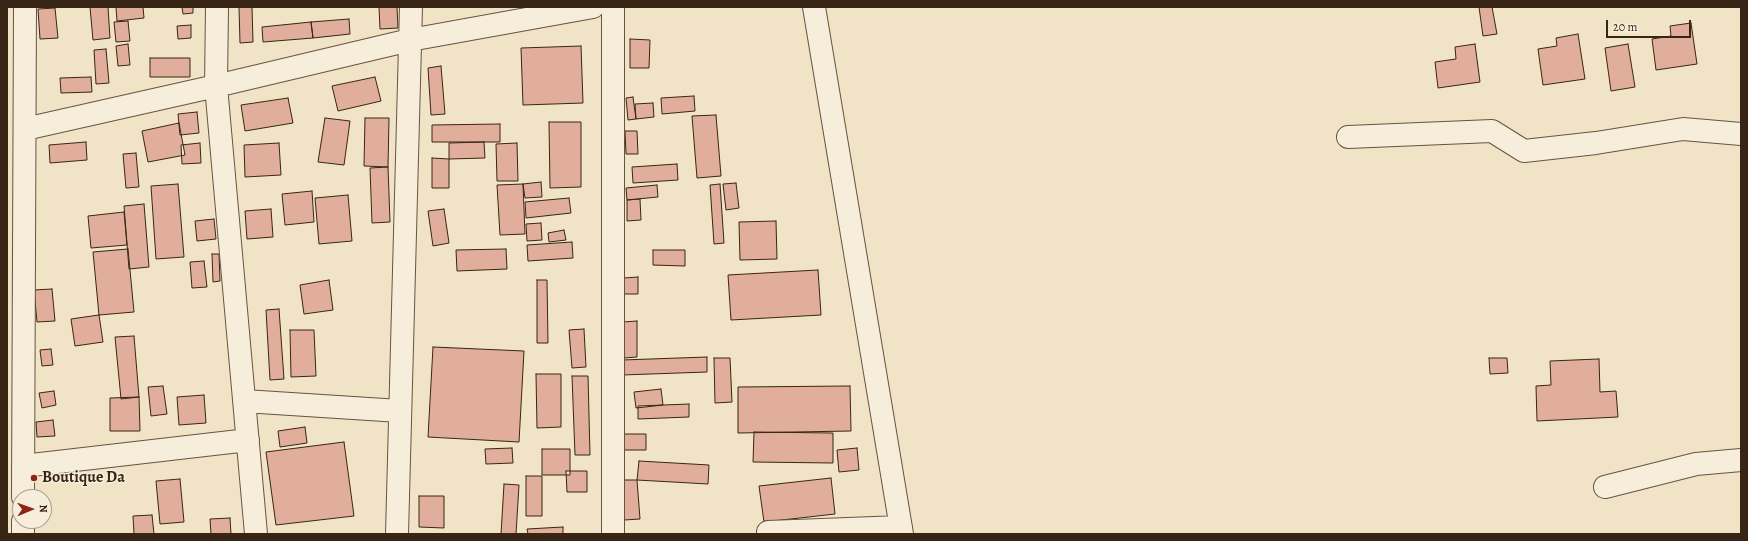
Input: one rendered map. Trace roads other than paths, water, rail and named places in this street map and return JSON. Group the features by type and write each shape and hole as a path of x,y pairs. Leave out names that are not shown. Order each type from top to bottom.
{"street":[{"path":"23,489 25,7"},
{"path":"217,7 216,86 256,534"},
{"path":"397,534 410,7"},
{"path":"25,129 410,40 593,7"},
{"path":"613,7 614,534"},
{"path":"768,534 768,532 902,530 814,7"},
{"path":"1348,137 1492,131 1524,151 1596,143 1684,129 1741,134"},
{"path":"244,401 400,411"},
{"path":"23,466 248,440"},
{"path":"1605,487 1696,464 1741,460"}],"place":[{"name":"Boutique Da","path":"34,478"}]}
